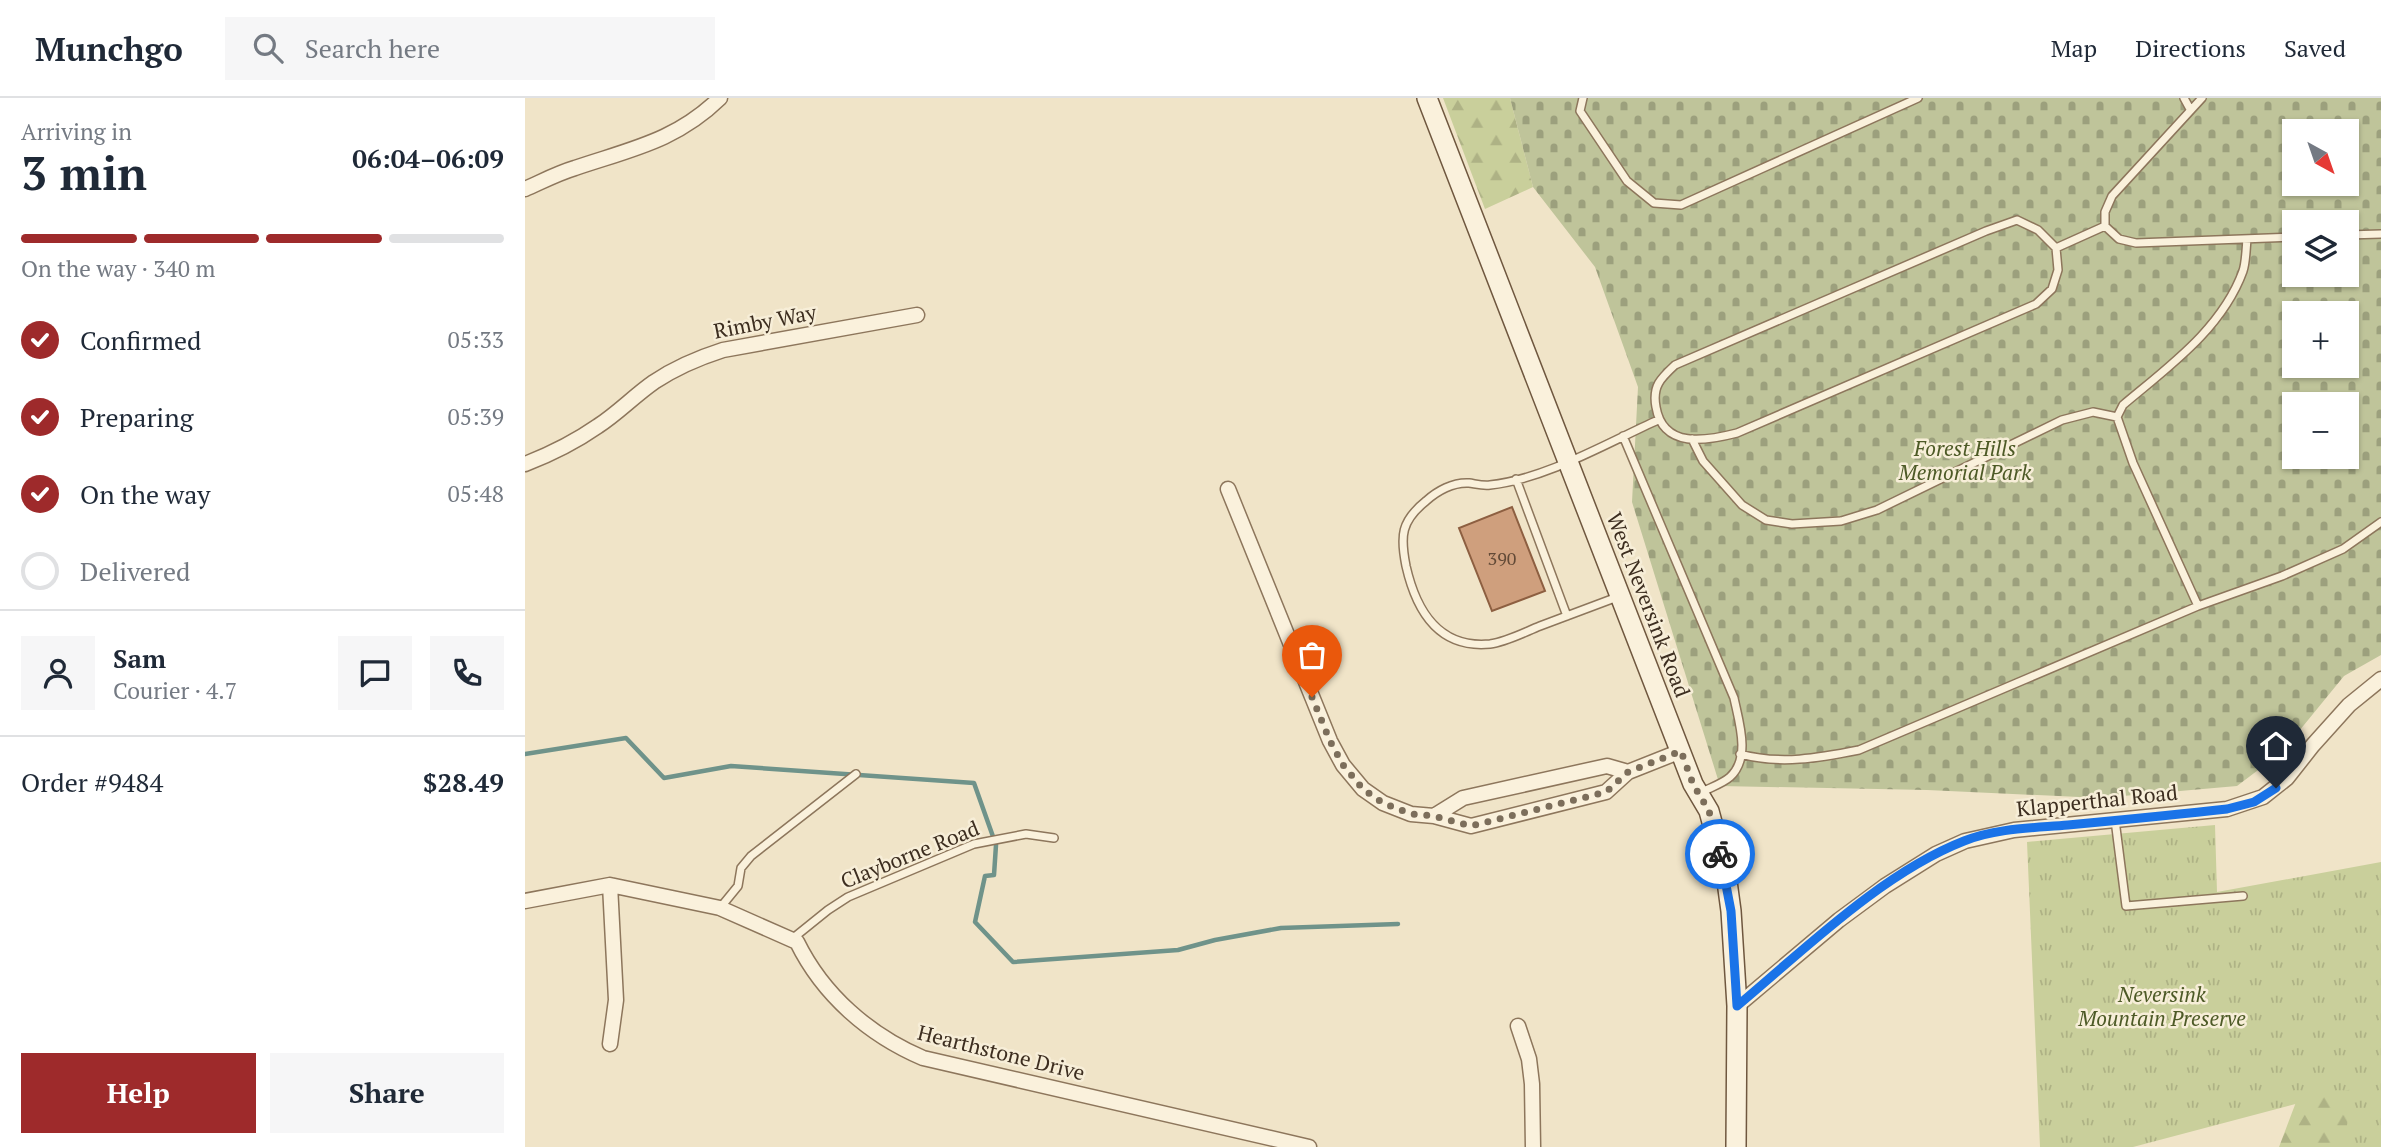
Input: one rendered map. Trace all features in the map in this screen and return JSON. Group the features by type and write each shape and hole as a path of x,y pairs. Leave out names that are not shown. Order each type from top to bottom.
{"street":[{"path":"525,189 571,169 667,136 686,127 720,98"},
{"name":"West Neversink Road","path":"1427,98 1681,751 1709,811 1726,874 1731,911 1737,1006 1736,1147"},
{"name":"Rimby Way","path":"525,464 572,443 601,425 654,383 677,368 704,356 723,350 916,315"},
{"path":"1228,489 1330,741 1343,765 1363,789 1383,803 1411,814 1434,816 1471,826 1606,792 1628,772 1681,751"},
{"name":"Klapperthal Road","path":"1737,1006 1839,920 1935,854 1981,836 2014,830 2227,809 2263,797 2287,778 2312,745 2349,705 2381,679"},
{"path":"1434,816 1463,799 1607,765 1628,772"},
{"path":"610,885 616,1000 610,1044"},
{"path":"525,901 610,885 720,908 792,940"},
{"name":"Hearthstone Drive","path":"792,940 797,942 808,964 862,1023 888,1042 923,1058 1309,1147"},
{"path":"1518,1026 1529,1059 1533,1147"}],"lane":[{"path":"1583,98 1580,111 1627,181 1654,203 1681,205 1918,98"},
{"path":"2184,98 2190,109"},
{"path":"2202,98 2112,196 2105,212 2105,226 2119,239 2136,243 2282,238"},
{"path":"2017,220 2038,230 2056,248 2058,270 2052,289 2035,304 1737,433 1707,440 1692,439 1671,434 1658,420 1654,400 1659,380 1675,365 2017,220"},
{"path":"2056,248 2105,226"},
{"path":"2359,235 2381,234"},
{"path":"2198,606 2133,463 2117,417 2123,405 2189,349 2216,318 2244,270 2247,239"},
{"path":"1692,439 1703,461 1742,505 1766,520 1792,524 1841,521 1877,510 2062,420 2093,412 2117,417"},
{"path":"1620,596 1492,644 1465,643 1441,632 1416,602 1402,545 1403,530 1414,511 1446,487 1465,483 1487,485 1516,479 1567,461 1658,420"},
{"path":"1623,436 1734,698 1742,739 1739,765 1729,778 1699,794"},
{"path":"1516,479 1567,616"},
{"path":"1740,754 1776,761 1812,759 1859,750 2198,606 2282,576 2343,549 2381,522"},
{"path":"720,908 738,886 741,868 751,856 856,774"},
{"path":"2115,820 2126,906 2243,896"},
{"name":"Clayborne Road","path":"792,940 848,897 974,844 1026,834 1054,838"}],"green space":[{"path":"1443,98 1510,98 1533,187 1485,209"},
{"name":"Forest Hills Memorial Park","path":"1510,98 2381,98 2381,655 2344,676 2282,752 2237,786 2100,798 1927,790 1720,786 1632,502 1638,387 1595,267 1533,187"},
{"name":"Neversink Mountain Preserve","path":"2215,825 2217,892 2381,862 2381,1147 2344,1147 2352,1089 2133,1147 2040,1147 2027,842"},
{"path":"2381,976 2381,1147 2279,1147 2307,1073"}],"building":[{"path":"1512,507 1545,591 1492,611 1459,528"}],"waterway":[{"path":"525,754 626,738 664,778 731,766 974,783 996,845 994,875 985,876 975,922 1013,962 1178,950 1281,928 1398,924"}],"way so far":[{"path":"1312,697 1343,765 1363,789 1383,803 1411,814 1434,816 1471,826 1606,792 1628,772 1681,751 1693,784 1709,811 1720,854"}],"route":[{"path":"1720,854 1726,874 1731,911 1737,1006 1839,920 1885,886 1935,854 1965,841 2014,830 2227,809 2254,802 2276,788"}]}
